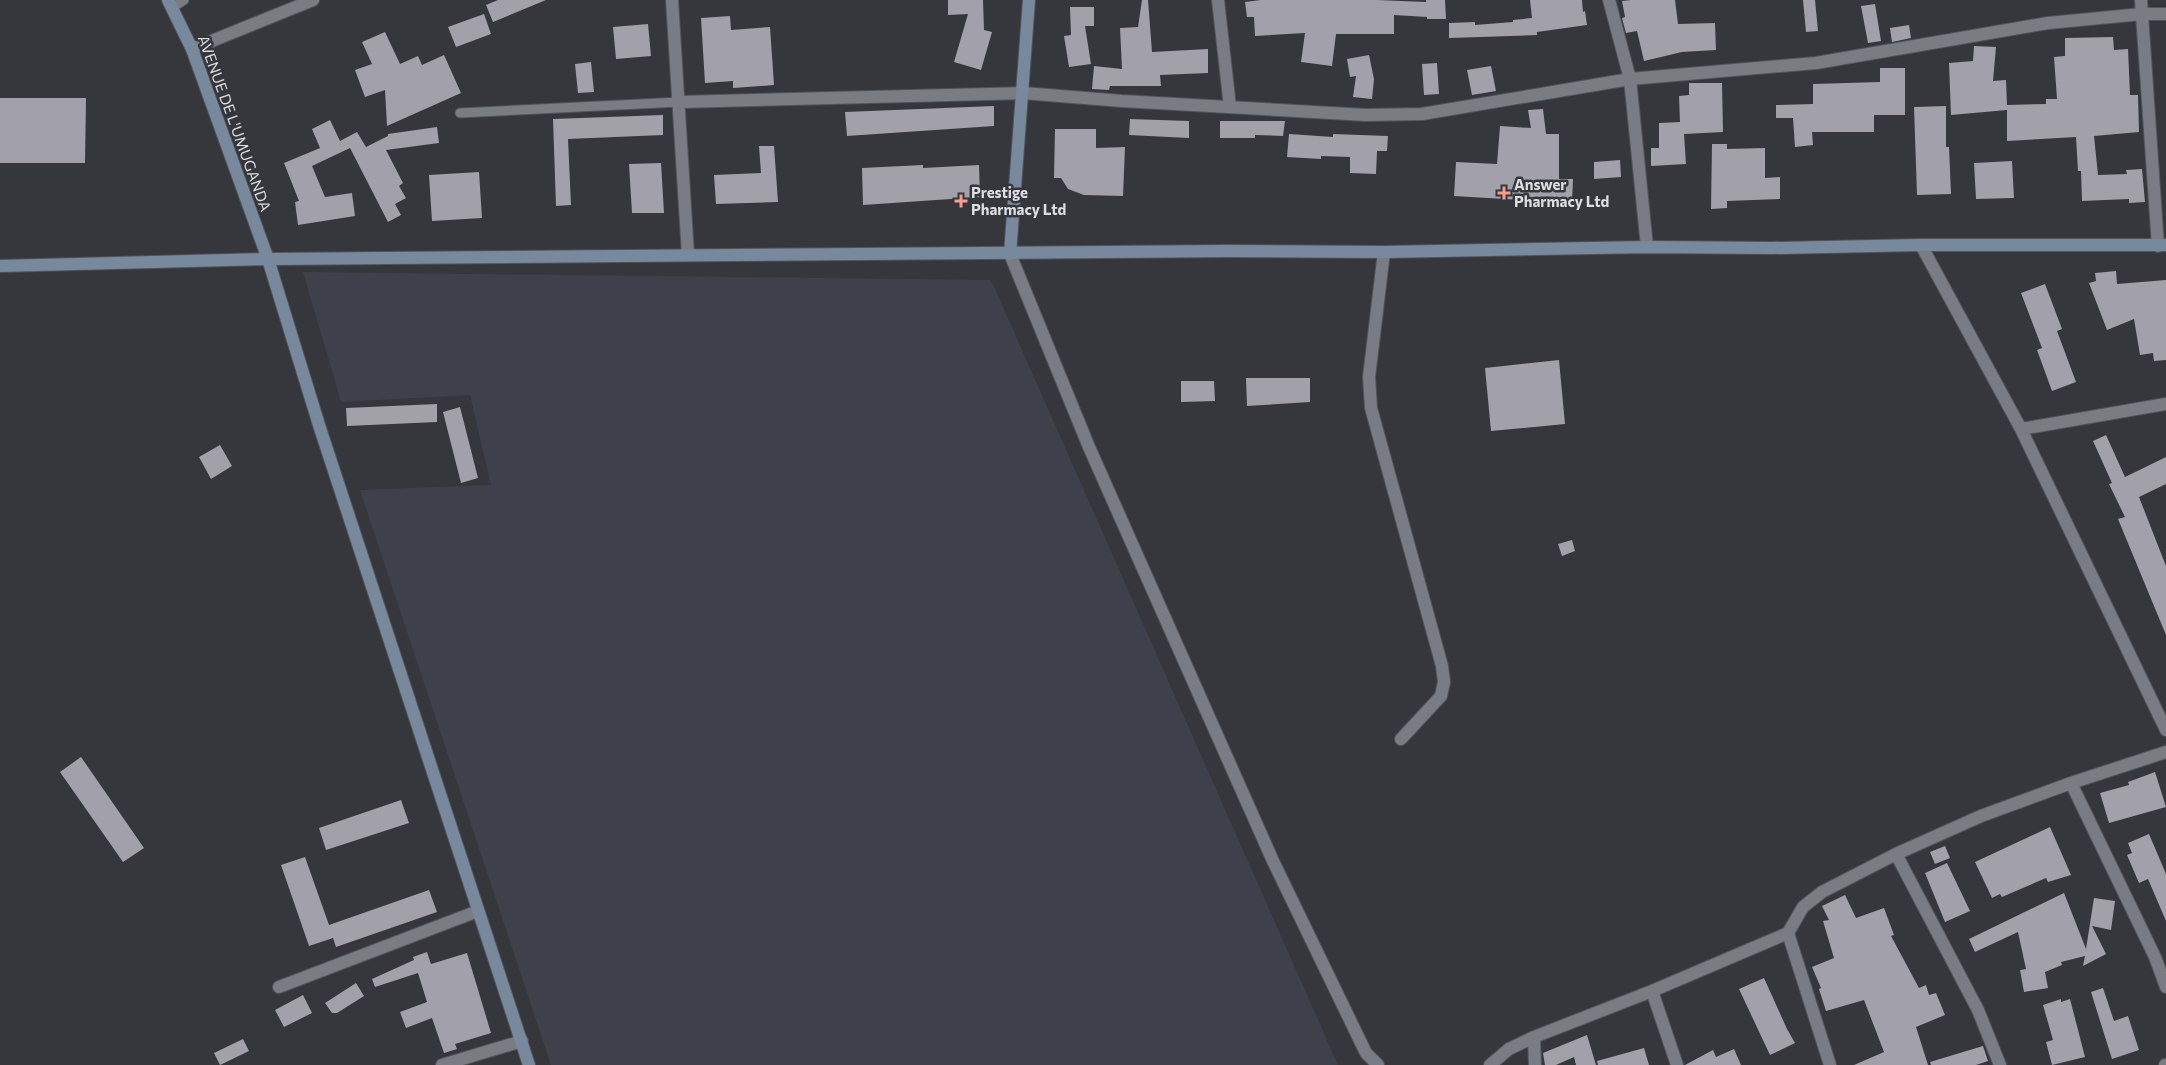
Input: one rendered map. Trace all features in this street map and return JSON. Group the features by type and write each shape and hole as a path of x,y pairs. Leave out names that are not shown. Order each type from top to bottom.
{"street":[{"path":"192,49 313,0"},
{"path":"672,0 680,102 688,255"},
{"path":"1030,0 1010,254 1089,447 1269,852 1366,1053 1378,1065"},
{"path":"1218,0 1230,107"},
{"path":"1610,0 1630,79 1647,247"},
{"path":"0,266 268,259 1384,252 1647,247 1772,248 1921,244 2162,245 2141,0"},
{"name":"AVENUE DE L'UMUGANDA","path":"170,4 192,49 268,259 318,425 529,1065"},
{"path":"680,102 1023,93 1122,102 1366,115 1422,114 1630,79 1816,63 2048,23 2142,14 2166,14"},
{"path":"1921,244 2021,429 2166,730"},
{"path":"1384,252 1369,377 1371,408 1442,666 1444,682 1441,696 1402,739"},
{"path":"2021,429 2166,404"},
{"path":"1490,1065 1509,1049 1788,933 1803,907 1822,892 1896,854 1981,816 2071,782 2166,752"},
{"path":"2071,782 2155,957 2166,987"},
{"path":"1896,854 1978,1010 2000,1065"},
{"path":"278,988 478,911"},
{"path":"1788,933 1830,1065"},
{"path":"1652,991 1677,1065"},
{"path":"1534,1038 1535,1065"},
{"path":"442,1065 522,1041"}],"lane":[{"path":"170,4 184,0"},
{"path":"460,113 680,102"}],"shaded area":[{"path":"303,272 991,280 1338,1065 551,1065 360,490 491,485 470,395 341,402"}],"building":[{"path":"498,0 546,0 493,22 486,5"},
{"path":"948,0 983,0 984,30 992,32 981,70 954,62 968,14 948,15"},
{"path":"1142,0 1148,0 1152,52 1208,49 1208,73 1160,75 1161,86 1110,86 1109,90 1092,89 1094,66 1122,69 1120,28 1138,27"},
{"path":"1261,0 1426,2 1426,0 1445,0 1446,19 1394,15 1394,34 1336,34 1332,66 1301,62 1305,33 1255,36 1254,17 1247,17 1245,2"},
{"path":"1530,0 1582,0 1587,25 1537,32 1537,35 1449,38 1449,23 1475,22 1475,25 1513,22 1513,20 1532,18"},
{"path":"1675,0 1678,24 1715,23 1716,50 1682,52 1644,61 1637,31 1626,33 1622,18 1625,17 1622,1"},
{"path":"1803,0 1815,0 1818,31 1806,32"},
{"path":"1875,4 1881,41 1868,43 1861,6"},
{"path":"1070,7 1094,7 1094,26 1085,26 1091,64 1069,67 1064,36 1071,35"},
{"path":"484,14 491,34 456,47 448,27"},
{"path":"730,16 731,30 770,27 774,85 733,88 733,81 705,83 701,18"},
{"path":"648,24 651,56 616,59 613,27"},
{"path":"1909,25 1911,38 1892,42 1890,28"},
{"path":"385,32 400,64 418,56 422,65 444,55 461,93 387,126 385,90 365,97 355,70 372,64 362,42"},
{"path":"2113,37 2114,50 2128,49 2130,95 2138,95 2139,132 2094,136 2098,175 2127,174 2126,170 2142,169 2145,202 2129,203 2129,199 2082,201 2081,171 2078,171 2076,137 2007,141 2007,110 1951,115 1949,63 1973,61 1974,46 1996,47 1993,81 2006,80 2007,105 2046,104 2046,99 2057,99 2054,57 2065,56 2065,38"},
{"path":"1369,55 1374,79 1372,99 1353,97 1356,76 1350,77 1347,59"},
{"path":"591,62 594,92 578,93 575,64"},
{"path":"1437,63 1439,94 1424,95 1422,64"},
{"path":"1491,66 1496,91 1472,95 1467,70"},
{"path":"1880,68 1905,68 1905,115 1874,115 1874,132 1812,132 1813,145 1795,147 1793,118 1776,118 1776,105 1813,104 1813,84 1880,82"},
{"path":"1689,83 1722,83 1723,132 1684,134 1686,164 1651,166 1651,148 1659,148 1659,123 1680,122 1679,96 1689,95"},
{"path":"0,98 86,98 85,163 0,163"},
{"path":"994,106 994,126 847,136 845,112"},
{"path":"1946,106 1946,147 1949,147 1951,194 1917,195 1914,107"},
{"path":"1543,109 1546,134 1559,134 1559,179 1573,179 1572,203 1454,196 1456,162 1497,164 1500,126 1531,128 1528,110"},
{"path":"663,115 663,135 568,139 571,205 556,206 553,119"},
{"path":"1130,119 1189,121 1189,138 1129,135"},
{"path":"330,120 340,141 357,132 366,147 388,136 388,134 437,127 439,143 386,150 403,183 399,186 406,198 395,204 401,215 388,222 350,148 312,166 325,197 352,193 355,216 298,225 295,202 299,201 284,163 320,148 312,129"},
{"path":"1220,121 1285,121 1283,136 1255,135 1255,138 1220,138"},
{"path":"1055,129 1096,129 1096,148 1125,147 1123,196 1084,195 1068,189 1061,178 1054,178"},
{"path":"1289,134 1333,137 1333,134 1388,136 1387,151 1377,151 1376,174 1350,173 1350,157 1321,156 1321,159 1287,157"},
{"path":"1712,144 1727,144 1727,149 1765,148 1765,178 1780,177 1780,199 1727,201 1727,208 1711,209"},
{"path":"759,146 774,146 778,202 716,204 714,175 761,173"},
{"path":"1620,160 1621,177 1594,179 1594,162"},
{"path":"2012,161 2014,198 1976,199 1974,163"},
{"path":"661,163 664,213 632,213 629,164"},
{"path":"923,165 923,168 979,165 980,197 863,205 862,168"},
{"path":"479,172 482,218 432,221 429,175"},
{"path":"2116,271 2117,284 2166,280 2166,360 2154,361 2153,353 2140,355 2134,319 2107,330 2089,283 2096,281 2095,273"},
{"path":"2045,284 2062,329 2057,331 2076,382 2052,391 2037,350 2042,348 2021,293"},
{"path":"1559,360 1565,424 1491,431 1485,368"},
{"path":"1246,378 1310,378 1310,402 1247,406"},
{"path":"1181,381 1214,381 1215,401 1181,402"},
{"path":"437,404 437,422 347,426 346,408"},
{"path":"460,407 478,478 461,483 443,412"},
{"path":"2106,435 2125,477 2166,457 2166,484 2139,497 2166,566 2166,635 2118,519 2125,517 2109,484 2112,483 2093,441"},
{"path":"220,445 232,466 211,479 199,457"},
{"path":"1572,540 1575,551 1562,556 1558,544"},
{"path":"81,757 144,848 123,862 60,772"},
{"path":"2155,772 2166,807 2109,823 2100,793 2129,785 2128,782"},
{"path":"401,800 409,823 326,850 319,828"},
{"path":"2050,827 2071,875 2048,882 2046,878 2002,897 2000,894 1992,898 1975,862"},
{"path":"2149,834 2166,874 2166,921 2148,879 2139,883 2127,855 2132,853 2128,843"},
{"path":"1945,846 1950,858 1935,864 1930,852"},
{"path":"305,857 329,925 429,890 437,912 336,947 333,938 309,946 281,865"},
{"path":"1947,863 1970,911 1945,922 1925,873"},
{"path":"2064,893 2086,949 2094,898 2115,901 2111,930 2092,926 2106,954 2083,966 2085,956 2061,962 2062,965 2045,972 2048,988 2024,992 2020,970 2026,969 2018,932 1975,952 1969,939"},
{"path":"1845,895 1856,918 1884,908 1894,935 1891,936 1919,988 1926,985 1929,995 1936,993 1945,1015 1916,1027 1928,1065 1854,1065 1884,1052 1864,1000 1826,1011 1819,989 1821,988 1812,967 1834,958 1823,921 1829,920 1822,906"},
{"path":"427,952 431,964 467,953 491,1033 455,1044 457,1049 444,1053 432,1018 406,1028 400,1012 427,1002 418,973 375,987 372,979 414,960 413,957"},
{"path":"1764,978 1795,1043 1770,1055 1739,989"},
{"path":"356,983 364,996 337,1013 332,1013 325,1003"},
{"path":"2103,988 2114,1021 2128,1016 2139,1050 2112,1059 2091,992"},
{"path":"303,995 312,1013 284,1027 275,1010"},
{"path":"2061,999 2061,1002 2070,999 2085,1057 2052,1065 2046,1042 2053,1040 2043,1005"},
{"path":"1587,1035 1596,1065 1576,1065 1574,1057 1556,1065 1545,1065 1543,1053"},
{"path":"243,1039 249,1051 220,1065 214,1053"},
{"path":"1983,1046 1988,1061 1976,1065 1931,1065 1930,1062"},
{"path":"1644,1048 1649,1065 1598,1065 1597,1061"},
{"path":"1734,1049 1741,1065 1685,1065 1713,1050 1716,1057"}],"place":[{"name":"Answer Pharmacy Ltd","path":"1504,193"},
{"name":"Prestige Pharmacy Ltd","path":"961,201"}]}
